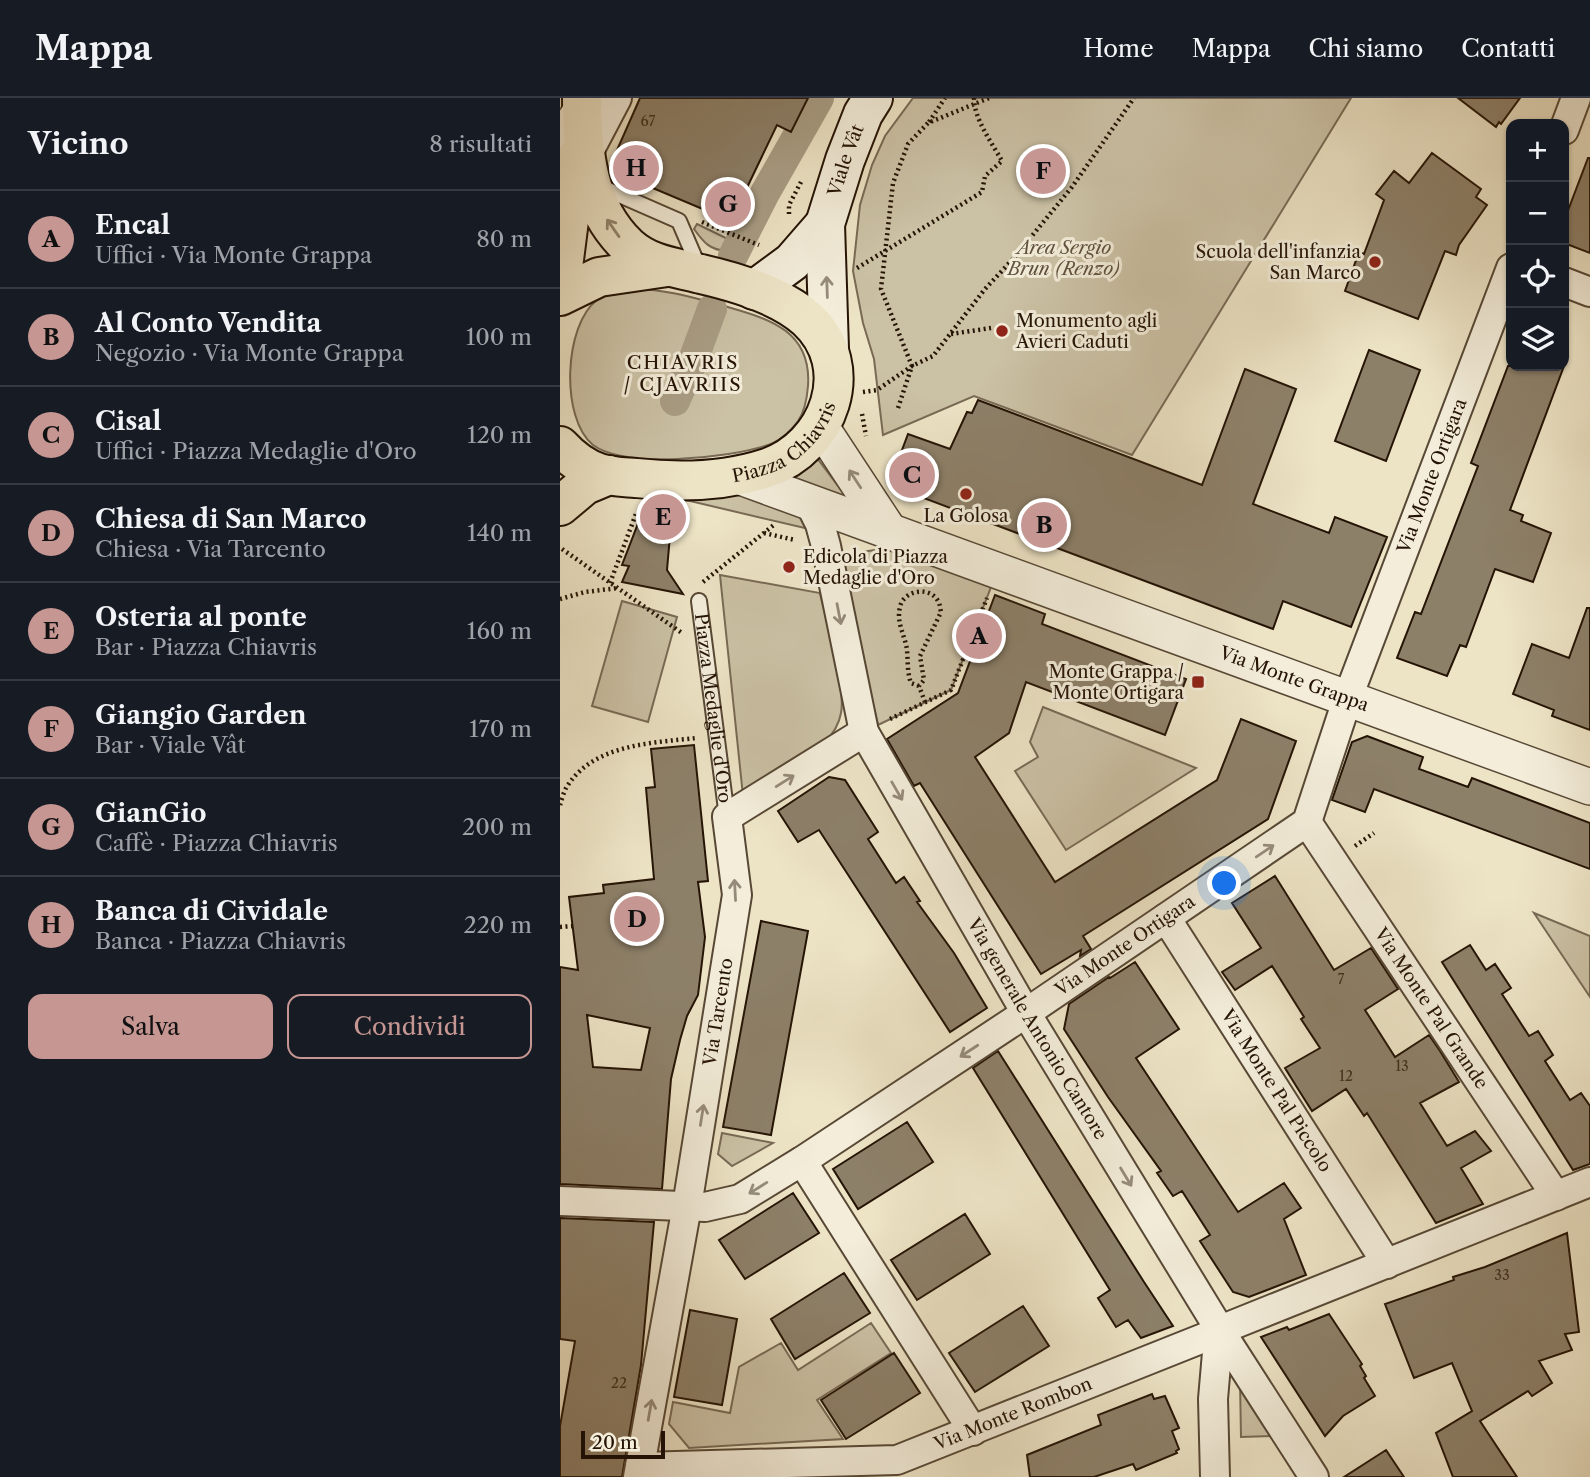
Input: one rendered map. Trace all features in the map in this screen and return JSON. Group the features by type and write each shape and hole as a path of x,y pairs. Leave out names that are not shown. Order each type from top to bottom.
{"main road":[{"name":"Viale Vât","path":"829,349 825,224 845,160 863,114 873,98"},
{"path":"594,102 578,162 617,235 641,256 754,290 783,304 808,320 829,349"},
{"path":"560,293 594,102"},
{"name":"Viale Vât","path":"754,290 792,262 825,224"},
{"path":"560,293 598,277 684,271"},
{"name":"Piazza Chiavris","path":"560,446 585,466 610,475 672,482 738,476 769,467 793,456 821,427 832,388 829,349"},
{"path":"560,506 585,485 610,475"}],"street":[{"path":"1568,119 1576,98"},
{"name":"Via Monte Ortigara","path":"687,1206 705,1208 740,1199 802,1161 1307,822 1348,697 1506,281"},
{"path":"1569,284 1590,292"},
{"path":"821,427 890,531"},
{"path":"738,476 890,531 993,582"},
{"path":"809,502 827,546 863,732"},
{"name":"Via Monte Grappa","path":"993,582 1348,697 1590,787"},
{"name":"Piazza Medaglie d'Oro","path":"727,817 863,732"},
{"name":"Via generale Antonio Cantore","path":"863,732 1026,1013 1220,1333 1314,1477"},
{"name":"Via Tarcento","path":"639,1472 687,1206 737,895 727,817"},
{"name":"Via Monte Pal Grande","path":"1307,822 1556,1196"},
{"name":"Via Monte Pal Piccolo","path":"1166,918 1387,1264"},
{"path":"802,1161 973,1431"},
{"name":"Via Monte Rombon","path":"639,1472 897,1469 973,1431 1590,1182"},
{"path":"560,1201 687,1206"},
{"path":"1215,1477 1213,1399 1220,1333"}],"lane":[{"path":"578,162 680,221 684,271"},
{"name":"Piazza Medaglie d'Oro","path":"699,601 727,817"}],"path":[{"path":"898,408 912,366 881,289 893,183 908,144 945,98"},
{"path":"853,271 982,192 985,177 1002,161 985,130 974,105 974,98"},
{"path":"928,122 989,98"},
{"path":"859,393 877,390 912,366 933,356 985,289 1072,187 1134,98"},
{"path":"680,221 698,220 755,244"},
{"path":"950,334 990,328"},
{"path":"610,583 640,504"},
{"name":"Piazza Medaglie d'Oro","path":"699,601 697,587 778,521"},
{"path":"764,533 800,541"},
{"path":"562,549 689,638"},
{"path":"863,732 951,690 993,582"},
{"path":"560,599 584,592 619,588"},
{"path":"919,686 924,680 920,656 941,612 938,601 931,594 920,592 909,593 901,603 898,615 906,642 908,676 911,683 919,686 925,702"},
{"path":"560,805 573,778 605,755 637,744 700,737"},
{"path":"560,928 573,926"}],"green space":[{"name":"Area Sergio Brun (Renzo)","path":"913,98 1351,98 1132,455 974,396 883,435 874,359 863,323 853,271 860,205 872,165 885,136"},
{"path":"697,224 732,241 727,251 716,249 704,242 694,229"},
{"path":"633,289 688,296 754,315 769,321 794,338 807,366 808,386 802,413 795,425 784,436 770,444 703,457 628,457 593,445 582,432 571,394 570,372 578,329 586,312 601,297"},
{"path":"814,454 859,514 778,481"},
{"path":"743,491 796,507 809,529 673,497"},
{"path":"875,550 891,550 991,587 951,690 878,725 842,573 850,558"},
{"path":"720,575 820,593 841,688 840,717 828,739 743,796"},
{"path":"622,601 677,617 648,722 592,706"},
{"path":"1043,707 1196,768 1066,850 1015,771 1038,757 1030,742"},
{"path":"1534,913 1590,936 1590,997"},
{"path":"722,1133 773,1143 732,1166 718,1154"},
{"path":"871,1323 891,1353 817,1400 843,1439 689,1448 669,1424 673,1402 730,1413 739,1367 781,1343 798,1370"},
{"path":"1240,1381 1276,1436 1241,1437"}],"building":[{"path":"640,98 808,98 791,132 777,125 731,221 610,170"},
{"path":"1458,98 1520,98 1496,127"},
{"path":"1043,149 1058,156 1065,171 1058,186 1043,193 1028,186 1021,171 1028,156"},
{"name":"Scuola dell'infanzia San Marco","path":"1432,153 1481,189 1476,197 1487,205 1459,245 1456,255 1445,251 1418,319 1345,291 1359,252 1364,254 1384,200 1376,194 1394,171 1409,183"},
{"path":"1590,158 1590,253 1569,245 1569,208"},
{"path":"1369,350 1420,370 1386,461 1335,441"},
{"path":"1245,369 1296,389 1253,504 1329,533 1335,517 1387,537 1351,627 1283,601 1273,629 889,485 908,434 950,449 967,412 972,413 978,400 1202,485"},
{"path":"1506,371 1562,371 1510,510 1523,515 1521,521 1551,533 1533,582 1495,569 1466,647 1460,645 1447,676 1397,658 1415,612 1421,614 1478,466 1471,463"},
{"path":"644,508 672,512 667,570 683,594 622,582 629,566 622,565"},
{"path":"995,595 1045,614 1042,624 1186,679 1165,735 1026,682 1009,733 975,757 1055,882 1217,780 1241,719 1296,741 1268,819 1083,936 1091,949 1080,956 1081,950 1041,974 920,783 914,786 887,739 958,693"},
{"path":"1587,608 1590,608 1590,730 1552,716 1554,710 1513,694 1532,644 1569,658"},
{"path":"1367,736 1423,757 1419,769 1468,787 1472,778 1590,823 1590,869 1374,789 1365,812 1332,800 1352,742"},
{"path":"694,745 708,881 698,882 705,937 698,995 687,1016 671,1079 662,1189 560,1184 560,967 578,970 569,897 604,893 603,885 654,879 646,788 655,787 651,749","holes":["587,1015 650,1028 641,1070 593,1067"]},
{"path":"829,777 845,780 878,832 868,839 896,883 904,877 920,901 917,902 954,953 987,1008 950,1032 819,830 798,842 778,811"},
{"path":"1275,876 1334,970 1371,948 1398,989 1365,1010 1395,1057 1429,1035 1440,1051 1459,1082 1420,1103 1447,1146 1475,1131 1491,1151 1461,1168 1483,1204 1436,1223 1367,1113 1364,1116 1346,1089 1312,1111 1285,1068 1320,1048 1272,966 1235,990 1222,972 1261,948 1232,903"},
{"path":"761,921 808,931 771,1135 723,1127"},
{"path":"1470,945 1486,970 1495,964 1511,988 1502,994 1529,1036 1538,1031 1553,1055 1545,1061 1570,1100 1581,1093 1590,1106 1590,1164 1573,1170 1442,962"},
{"path":"1135,962 1179,1029 1136,1058 1238,1212 1284,1183 1301,1208 1284,1219 1306,1275 1249,1297 1233,1292 1200,1241 1210,1235 1182,1191 1173,1196 1157,1173 1161,1171 1064,1029 1069,1004"},
{"path":"998,1051 1173,1326 1141,1338 1128,1320 1116,1327 1098,1298 1110,1290 973,1068"},
{"path":"907,1122 933,1162 858,1209 833,1169"},
{"path":"793,1193 819,1233 745,1279 719,1240"},
{"path":"965,1214 990,1254 917,1300 891,1260"},
{"path":"560,1218 654,1222 641,1365 622,1477 560,1477 560,1426 575,1341 560,1339"},
{"path":"1567,1233 1579,1332 1565,1334 1572,1350 1539,1361 1552,1383 1532,1396 1528,1391 1480,1421 1517,1477 1453,1477 1436,1433 1472,1411 1452,1363 1414,1378 1385,1304 1454,1280 1453,1277 1485,1267"},
{"path":"844,1273 870,1313 795,1359 771,1319"},
{"path":"1023,1306 1049,1346 975,1392 949,1353"},
{"path":"690,1310 737,1319 722,1405 674,1397"},
{"path":"1329,1314 1362,1364 1360,1366 1366,1376 1364,1378 1375,1396 1343,1416 1325,1436 1261,1337 1287,1327 1289,1330"},
{"path":"894,1353 920,1393 846,1439 821,1400"},
{"path":"1152,1394 1154,1399 1165,1396 1179,1428 1172,1431 1179,1449 1177,1453 1136,1470 1133,1464 1094,1477 1030,1477 1027,1455 1101,1425 1098,1415"},
{"path":"1386,1450 1404,1477 1344,1477"}],"waterway":[{"path":"733,256 819,98"},
{"path":"675,401 712,309"}],"place":[{"name":"Banca di Cividale","path":"636,168"},
{"name":"Giangio Garden","path":"1043,171"},
{"name":"GianGio","path":"728,204"},
{"name":"Scuola dell'infanzia San Marco","path":"1375,262"},
{"name":"Monumento agli Avieri Caduti","path":"1002,331"},
{"name":"Cisal","path":"912,475"},
{"name":"La Golosa","path":"966,494"},
{"name":"Osteria al ponte","path":"663,517"},
{"name":"Al Conto Vendita","path":"1044,525"},
{"name":"Edicola di Piazza Medaglie d'Oro","path":"789,567"},
{"name":"Encal","path":"979,636"},
{"name":"Monte Grappa / Monte Ortigara","path":"1198,682"},
{"name":"Chiesa di San Marco","path":"637,919"}],"district":[{"name":"CHIAVRIS / CJAVRIIS","path":"683,373"}]}
